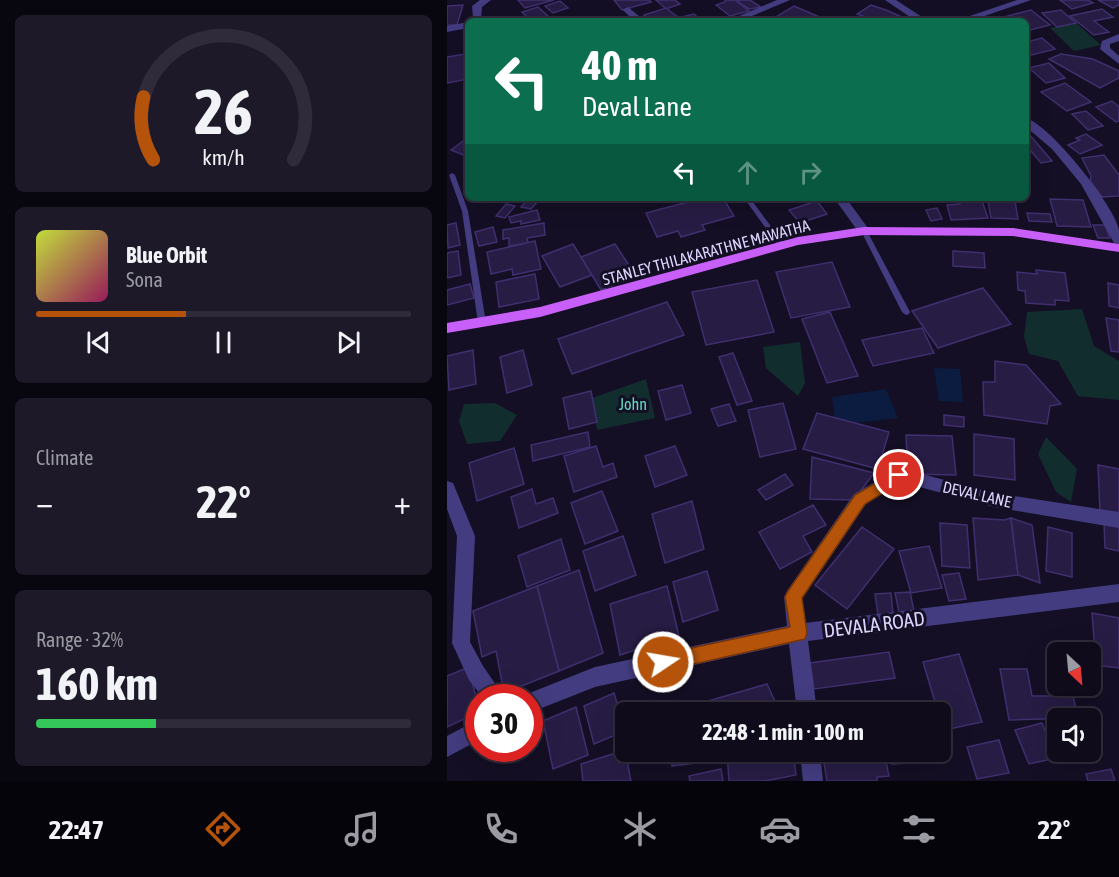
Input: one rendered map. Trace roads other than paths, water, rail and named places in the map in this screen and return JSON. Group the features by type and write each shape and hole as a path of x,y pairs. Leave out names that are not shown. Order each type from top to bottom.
{"main road":[{"name":"STANLEY THILAKARATHNE MAWATHA","path":"447,328 587,301 783,246 864,231 1013,232 1119,248"}],"street":[{"path":"478,18 477,6 486,0"},
{"path":"740,18 785,0"},
{"path":"890,0 918,18"},
{"path":"969,18 1026,0"},
{"path":"629,10 638,18"},
{"path":"447,28 465,25"},
{"path":"1119,37 1105,43 1105,49 1119,62"},
{"path":"1029,124 1056,147 1086,182 1116,236"},
{"path":"842,201 864,231"},
{"name":"DEVAL LANE","path":"806,702 793,597 860,499 899,475 994,500 1119,520"},
{"path":"447,488 466,536 461,643 476,673 484,684"},
{"name":"DEVALA ROAD","path":"543,697 595,677 799,633 1119,593"},
{"path":"447,747 465,737"},
{"path":"811,762 813,781"}],"lane":[{"path":"452,175 465,211 482,323"},
{"path":"749,201 783,246"},
{"path":"864,231 906,312"}],"water":[{"path":"934,368 960,369 963,402 939,401"},
{"path":"886,389 898,418 836,425 832,397"}],"park label":[{"name":"John","path":"633,404"}]}
